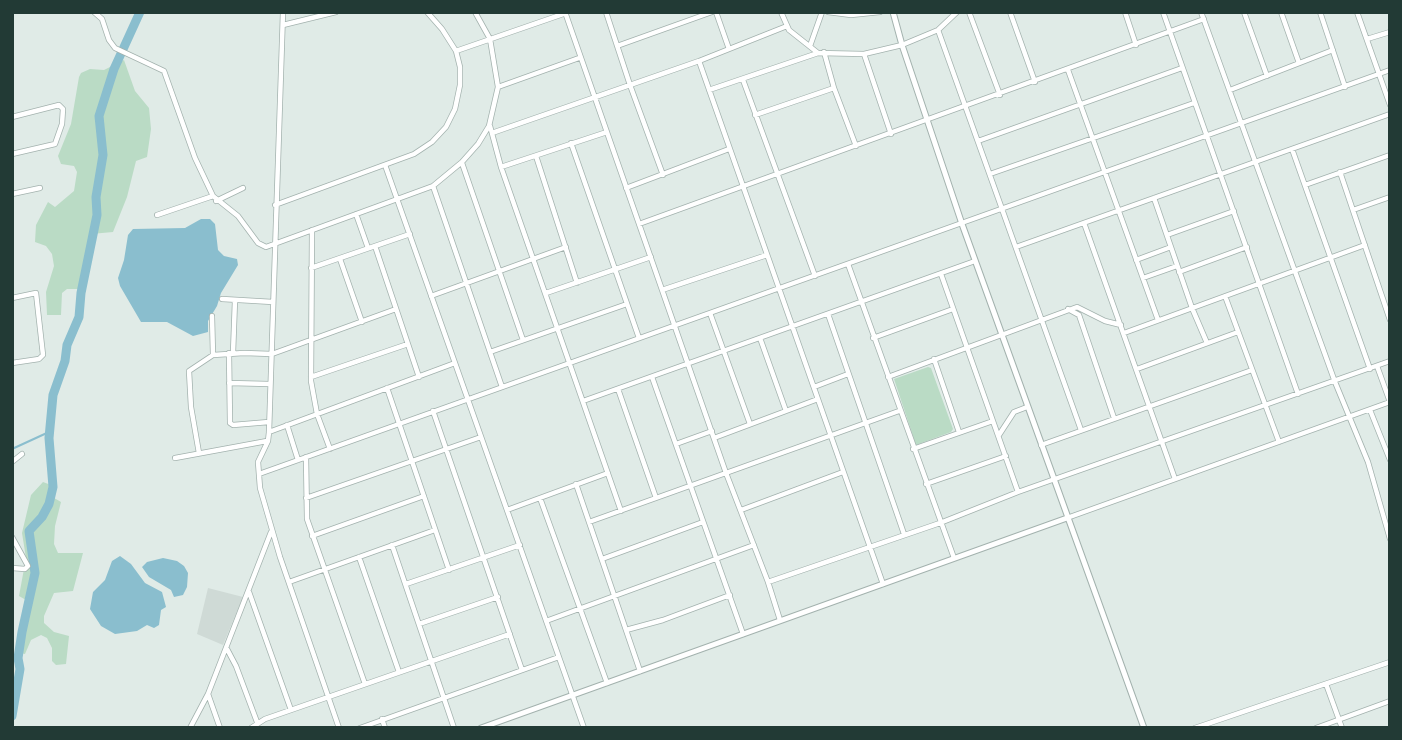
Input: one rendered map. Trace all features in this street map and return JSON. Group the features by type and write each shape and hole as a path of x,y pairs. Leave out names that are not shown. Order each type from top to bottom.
{"street":[{"path":"94,12 102,19 109,40 115,48 164,71 167,75 192,150 215,199 238,216 262,247 274,245 433,186 462,162 478,144 489,125 498,88 490,39 475,12"},
{"path":"283,12 269,432 258,463 260,488 271,531 339,728"},
{"path":"283,25 335,12"},
{"path":"275,205 414,154 432,142 446,127 455,109 460,85 456,51 427,12"},
{"path":"456,51 565,12 780,620"},
{"path":"606,12 663,174"},
{"path":"617,46 714,12 729,49"},
{"path":"781,12 787,26 821,53 856,146"},
{"path":"810,46 822,12"},
{"path":"828,12 839,15 880,12"},
{"path":"893,12 962,224 1144,728"},
{"path":"709,90 821,53 864,54 902,46 938,30 957,12"},
{"path":"969,12 1000,94"},
{"path":"1010,12 1035,82"},
{"path":"1125,12 1136,45"},
{"path":"1163,12 1298,394"},
{"path":"1201,12 1348,418 1359,437 1368,462 1390,539"},
{"path":"1244,12 1266,76"},
{"path":"1281,12 1299,63"},
{"path":"1320,12 1345,87"},
{"path":"1357,12 1390,104"},
{"path":"639,224 1204,19"},
{"path":"492,133 699,61 787,26"},
{"path":"938,30 1081,430"},
{"path":"1367,39 1390,32"},
{"path":"1230,90 1333,50"},
{"path":"864,54 891,134"},
{"path":"498,88 580,58"},
{"path":"699,61 883,584"},
{"path":"978,141 1182,68"},
{"path":"1068,70 1158,320"},
{"path":"259,474 1390,71"},
{"path":"743,80 815,276"},
{"path":"755,115 834,88"},
{"path":"990,174 1194,103"},
{"path":"12,117 60,105 63,109 62,124 55,144 12,154"},
{"path":"1016,247 1390,114"},
{"path":"489,125 501,167 621,510"},
{"path":"501,167 607,132"},
{"path":"571,143 639,338"},
{"path":"626,188 729,149"},
{"path":"1292,149 1370,369"},
{"path":"1305,185 1390,155"},
{"path":"536,156 577,283"},
{"path":"462,162 523,340"},
{"path":"386,165 584,728"},
{"path":"1340,172 1390,320"},
{"path":"433,186 502,387"},
{"path":"12,194 40,188"},
{"path":"157,215 215,199 243,188"},
{"path":"1154,198 1207,343"},
{"path":"1353,210 1389,198 1390,205"},
{"path":"1167,235 1234,211"},
{"path":"356,214 368,248"},
{"path":"1084,223 1175,479"},
{"path":"312,230 311,377 317,414 330,449"},
{"path":"312,268 410,234"},
{"path":"1124,332 1365,245"},
{"path":"375,246 419,377"},
{"path":"431,296 566,247"},
{"path":"1136,260 1171,247"},
{"path":"1143,278 1247,247"},
{"path":"662,290 767,255"},
{"path":"546,293 651,257"},
{"path":"340,259 362,321"},
{"path":"583,401 975,261"},
{"path":"848,264 954,558"},
{"path":"941,274 1018,492"},
{"path":"12,298 36,292 43,355 39,359 12,363"},
{"path":"1226,296 1279,442"},
{"path":"222,299 273,302"},
{"path":"235,300 229,383 231,424 269,422"},
{"path":"490,352 627,304"},
{"path":"888,376 1068,309 1080,308 1107,322 1121,325"},
{"path":"199,453 191,407 189,371 213,355 272,354 396,309"},
{"path":"873,338 953,309"},
{"path":"1068,309 1079,316 1114,418"},
{"path":"710,313 750,424"},
{"path":"828,314 904,534"},
{"path":"212,316 213,355"},
{"path":"1137,369 1238,332"},
{"path":"760,338 786,411"},
{"path":"311,377 408,344"},
{"path":"934,359 959,432"},
{"path":"768,582 1390,361"},
{"path":"269,432 455,363"},
{"path":"481,728 1390,402 1377,366"},
{"path":"1041,445 1252,370"},
{"path":"814,387 848,374"},
{"path":"652,377 743,634"},
{"path":"229,383 270,384"},
{"path":"387,388 449,570"},
{"path":"618,389 656,498"},
{"path":"714,438 818,399"},
{"path":"999,436 1014,412 1027,407"},
{"path":"1370,410 1390,460"},
{"path":"433,411 522,670"},
{"path":"589,522 899,411"},
{"path":"913,449 993,421"},
{"path":"287,425 298,460"},
{"path":"676,444 712,432"},
{"path":"306,498 481,436"},
{"path":"175,457 268,441"},
{"path":"12,462 22,454"},
{"path":"926,484 1006,456"},
{"path":"306,457 307,519 366,684"},
{"path":"741,510 844,472"},
{"path":"507,510 608,473"},
{"path":"576,484 640,671"},
{"path":"312,536 424,496"},
{"path":"540,498 607,683"},
{"path":"602,559 703,522"},
{"path":"289,582 435,530"},
{"path":"190,728 208,694 271,531"},
{"path":"12,537 28,566 25,569 12,568"},
{"path":"392,545 454,728"},
{"path":"405,584 520,545"},
{"path":"546,621 754,545"},
{"path":"359,557 399,672"},
{"path":"249,591 290,710"},
{"path":"626,630 663,620 730,595"},
{"path":"419,624 498,597"},
{"path":"251,728 257,722 290,710 510,634"},
{"path":"226,648 236,666 257,722"},
{"path":"360,728 559,657"},
{"path":"1195,728 1390,662"},
{"path":"1326,684 1342,728"},
{"path":"208,694 220,728"},
{"path":"1316,728 1390,701"},
{"path":"382,719 385,728"}],"shaded area":[{"path":"208,588 243,597 223,645 197,634"}],"green space":[{"path":"124,60 135,91 149,108 151,129 147,157 136,161 127,197 113,232 91,234 79,289 67,289 62,293 61,315 47,315 46,292 54,266 52,254 46,246 35,242 36,225 48,202 55,207 74,191 77,172 74,166 61,164 58,156 71,124 79,77 90,69 104,70"},
{"path":"931,368 953,429 916,445 894,379"},
{"path":"43,482 51,485 49,495 61,502 55,526 54,544 58,553 83,553 73,591 54,593 44,616 44,623 54,632 69,636 66,664 56,665 52,661 52,648 47,638 41,635 31,640 25,654 20,653 27,613 26,600 19,596 26,558 22,533 31,495"}],"water":[{"path":"201,219 210,219 215,224 218,250 224,256 237,259 238,265 208,321 208,332 193,336 167,322 141,322 118,278 128,235 133,229 185,228"},
{"path":"120,556 131,564 145,583 162,592 166,607 161,610 159,625 154,628 147,625 137,631 115,634 101,626 90,609 93,592 105,580 112,561"},
{"path":"163,558 177,561 188,573 187,587 183,595 174,597 171,590 149,577 142,567 147,562"}],"waterway":[{"path":"12,716 20,669 18,658 22,632 35,573 29,531 42,517 53,487 49,438 53,395 65,361 67,345 79,317 81,293 97,215 96,197 103,155 99,116 114,69 140,12"},
{"path":"12,449 49,432"}]}
